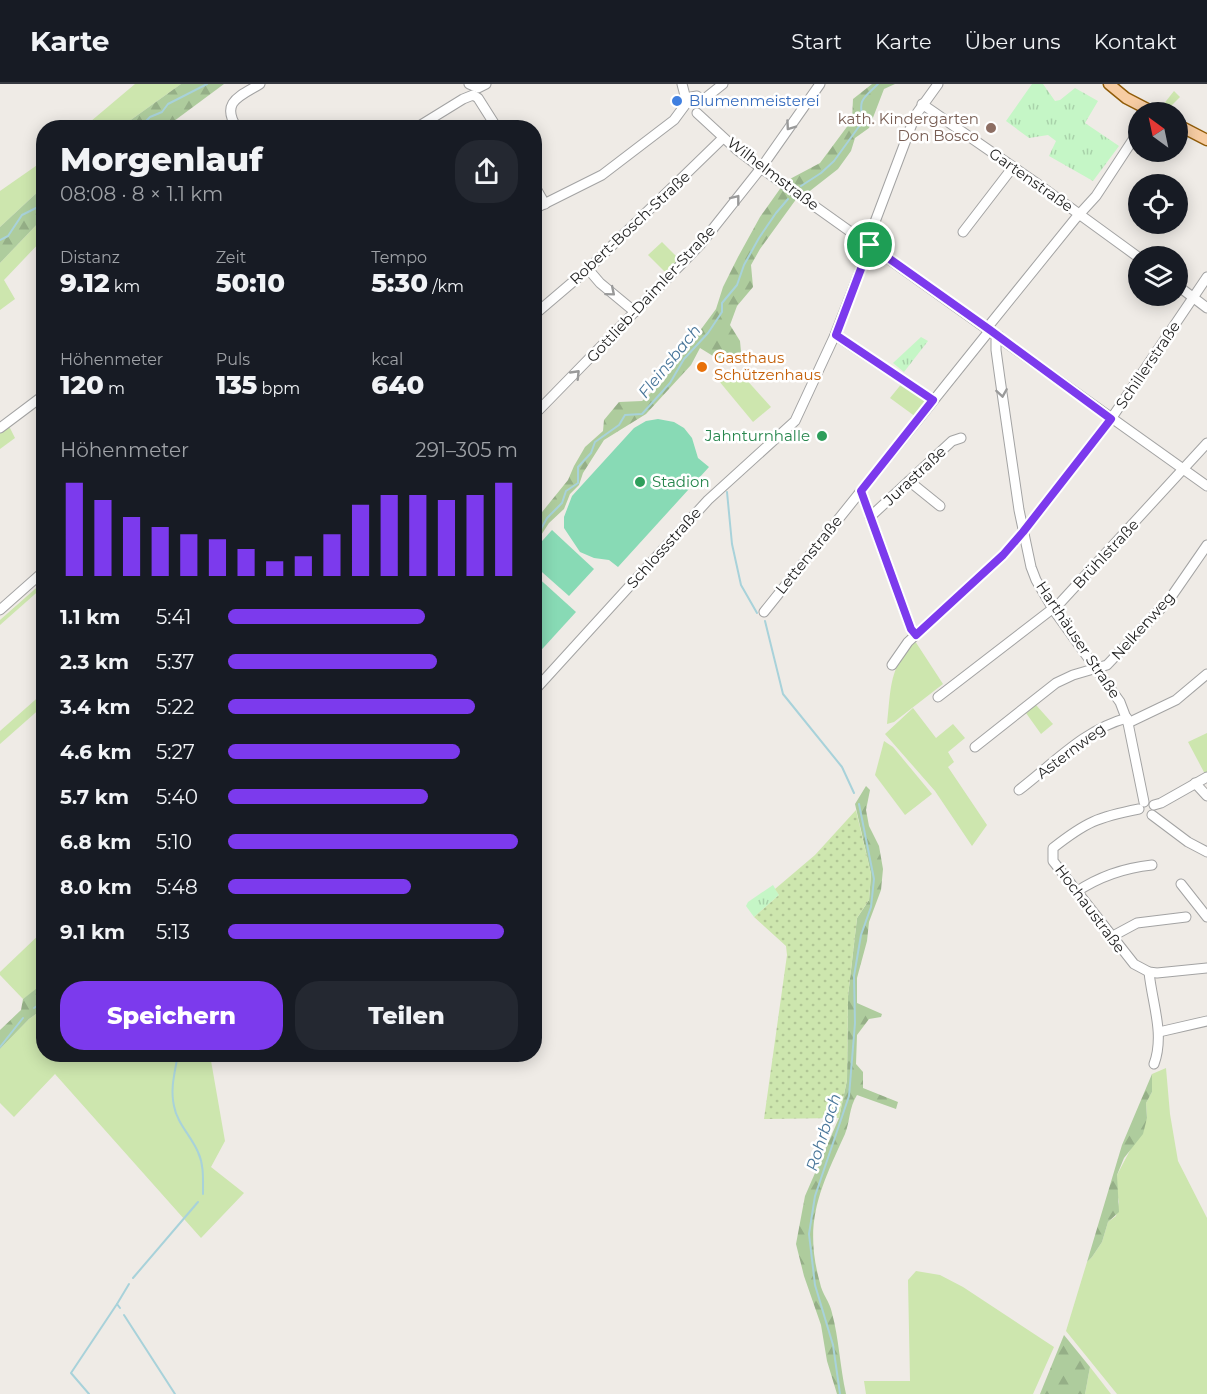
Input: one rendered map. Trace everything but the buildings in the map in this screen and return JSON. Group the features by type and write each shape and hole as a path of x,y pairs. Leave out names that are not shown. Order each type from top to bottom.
{"main road":[{"path":"1109,84 1132,102"},
{"path":"1188,130 1207,140"}],"street":[{"path":"233,120 229,110 234,101 260,84"},
{"path":"429,120 463,99 472,89 486,84"},
{"path":"683,84 687,103"},
{"name":"Wilhelmstraße","path":"683,84 723,138 761,168 1207,486"},
{"path":"542,205 602,176 674,120 699,106 723,84"},
{"name":"Gottlieb-Daimler-Straße","path":"542,407 700,244 761,168 820,84"},
{"name":"Schlossstraße","path":"542,682 708,500 795,422 836,335 915,116 938,84"},
{"path":"472,89 492,120"},
{"path":"674,120 691,97 699,106"},
{"name":"Gartenstraße","path":"922,104 1128,250"},
{"name":"Robert-Bosch-Straße","path":"542,308 588,269 723,138"},
{"name":"Lettenstraße","path":"764,612 861,491 930,398 1080,214 1128,149"},
{"path":"963,232 1013,167"},
{"path":"542,199 545,204"},
{"path":"588,269 600,283 635,312"},
{"name":"Schillerstraße","path":"892,665 901,650 994,563 1023,532 1111,419 1207,277"},
{"path":"1188,294 1207,308"},
{"path":"836,335 930,398"},
{"name":"Harthäuser Straße","path":"999,336 996,340 999,369 1023,532 1033,574 1053,609 1118,698 1128,720 1141,806"},
{"path":"0,428 36,401"},
{"path":"0,417 14,418"},
{"name":"Jurastraße","path":"870,517 952,441 962,438"},
{"name":"Brühlstraße","path":"938,697 1069,595 1207,443"},
{"path":"909,481 940,506"},
{"path":"861,491 911,629 916,635"},
{"name":"Nelkenweg","path":"975,747 1056,683 1073,675 1107,665 1145,628 1169,600 1207,545"},
{"path":"0,610 36,578"},
{"name":"Asternweg","path":"1019,790 1095,730 1110,722 1128,720 1158,710 1176,700 1207,674"},
{"path":"1207,777 1161,803 1153,810 1144,816 1141,806 1149,802 1153,810 1188,842 1207,852"},
{"path":"1195,783 1207,796"},
{"name":"Hochaustraße","path":"1141,806 1096,819 1075,831 1053,848 1053,861 1134,964 1149,972"},
{"path":"1076,892 1097,879 1122,869 1152,865"},
{"path":"1181,884 1207,917"},
{"path":"1111,937 1137,923 1186,917"},
{"path":"1154,1064 1159,1032 1149,972 1207,968"},
{"path":"1159,1032 1207,1021"}],"green space":[{"path":"135,84 181,84 131,120 92,120"},
{"path":"181,84 224,84 175,120 131,120"},
{"path":"872,84 895,84 884,89 869,128 855,138 851,151 838,169 806,194 788,180 820,163 852,120 853,99"},
{"path":"1032,84 1043,84 1055,101 1060,100 1075,88 1098,101 1085,123 1119,146 1093,181 1049,156 1056,141 1048,135 1029,138 1006,121"},
{"path":"1174,91 1180,97 1175,102 1165,102"},
{"path":"36,166 36,194 0,227 0,191"},
{"path":"782,186 797,198 751,265 753,287 737,306 730,325 740,341 741,352 728,360 713,356 700,348 691,365 646,414 604,440 583,473 579,485 570,494 564,509 549,523 542,534 542,512 568,480 585,447 603,431 604,420 619,402 642,401 664,381 682,350 696,336 716,309 723,287 760,217"},
{"path":"36,194 36,225 0,263 0,227"},
{"path":"36,225 36,246 4,280 15,299 0,310 0,263"},
{"path":"662,242 681,261 668,275 648,255"},
{"path":"921,337 928,341 904,372 893,363"},
{"path":"735,367 771,407 753,422 719,381"},
{"path":"903,382 929,401 916,417 890,398"},
{"name":"Stadion","path":"658,419 674,422 684,428 692,438 698,458 709,467 618,567 609,560 594,558 580,552 564,528 564,517 572,496 634,428 646,421"},
{"path":"9,426 15,438 0,449 0,433"},
{"path":"552,530 594,569 569,596 542,572 542,541"},
{"path":"542,581 576,612 542,649"},
{"path":"36,588 36,593 0,625 0,620"},
{"path":"915,641 943,684 894,722 887,724 896,669 906,651"},
{"path":"36,699 36,712 0,744 0,731"},
{"path":"1036,705 1053,724 1041,734 1026,713"},
{"path":"913,708 936,738 953,724 965,738 948,752 954,762 948,767 987,825 972,846 935,791 885,734"},
{"path":"1207,733 1207,773 1205,774 1188,742"},
{"path":"884,741 893,747 932,794 905,815 875,775"},
{"path":"866,786 870,790 866,810 869,826 879,846 883,869 881,890 869,922 867,941 857,978 857,1003 882,1014 881,1017 869,1019 857,1035 856,1064 863,1072 863,1088 898,1102 896,1109 857,1095 852,1104 845,1134 828,1172 817,1206 813,1242 815,1261 821,1287 831,1309 846,1394 837,1394 827,1361 821,1325 796,1244 805,1196 839,1118 847,1080 848,996 857,918 869,900 871,874 855,804"},
{"path":"856,810 871,874 869,900 857,918 848,996 847,1080 839,1118 764,1119 787,955 786,946 754,917 779,895 775,889 815,855"},
{"path":"773,885 779,895 754,917 746,906 748,902"},
{"path":"36,938 36,990 23,999 0,975 0,972"},
{"path":"36,989 36,1014 0,1049 0,1030 21,1010 23,999"},
{"path":"36,1014 36,1062 211,1062 225,1141 211,1167 244,1193 201,1238 55,1074 14,1117 0,1103 0,1049"},
{"path":"1166,1068 1170,1114 1178,1161 1207,1218 1207,1394 1117,1394 1066,1331 1087,1262 1102,1242 1108,1222 1116,1216 1119,1202 1116,1188 1117,1175 1147,1118 1146,1103 1152,1092 1152,1074"},
{"path":"1152,1074 1152,1092 1146,1103 1147,1118 1143,1134 1124,1158 1117,1175 1119,1212 1108,1222 1102,1242 1087,1262 1122,1145"},
{"path":"916,1271 940,1275 963,1287 1054,1347 1033,1394 866,1394 864,1381 910,1381 908,1280"},
{"path":"1064,1335 1090,1367 1085,1394 1040,1394"},
{"path":"1090,1367 1111,1394 1085,1394"}],"waterway":[{"path":"147,120 162,112 168,104 207,84"},
{"name":"Fleinsbach","path":"801,186 834,161 863,121 861,108 863,100 878,84"},
{"name":"Fleinsbach","path":"542,527 547,518 562,503 566,491 578,483 578,467 591,453 595,442 619,425 625,415 642,414 670,383 684,359 708,333 722,312 722,303 737,285 744,265 759,238 788,199"},
{"path":"0,240 8,236 22,215 36,208"},
{"name":"Rohrbach","path":"727,492 732,544 741,585 757,613"},
{"name":"Rohrbach","path":"765,621 783,694 842,767 854,793"},
{"name":"Rohrbach","path":"840,1394 833,1345 815,1285 809,1234 815,1196 849,1096 855,1023 854,976 861,935 871,907 874,879 859,804"},
{"name":"Fleinsbach","path":"0,1047 23,1018"},
{"path":"177,1062 173,1086 174,1106 178,1118 200,1157 203,1194"},
{"path":"133,1278 198,1202"},
{"path":"120,1308 117,1304 129,1284"},
{"path":"89,1394 71,1373 117,1304"},
{"path":"124,1315 175,1394"}],"place":[{"name":"Blumenmeisterei","path":"677,101"},
{"name":"kath. Kindergarten Don Bosco","path":"991,128"},
{"name":"Gasthaus Schützenhaus","path":"702,367"},
{"name":"Jahnturnhalle","path":"822,436"},
{"name":"Stadion","path":"640,482"}],"route":[{"path":"870,245 1111,419 1003,555 916,635 911,629 861,491 933,400 836,335 870,245"}]}
